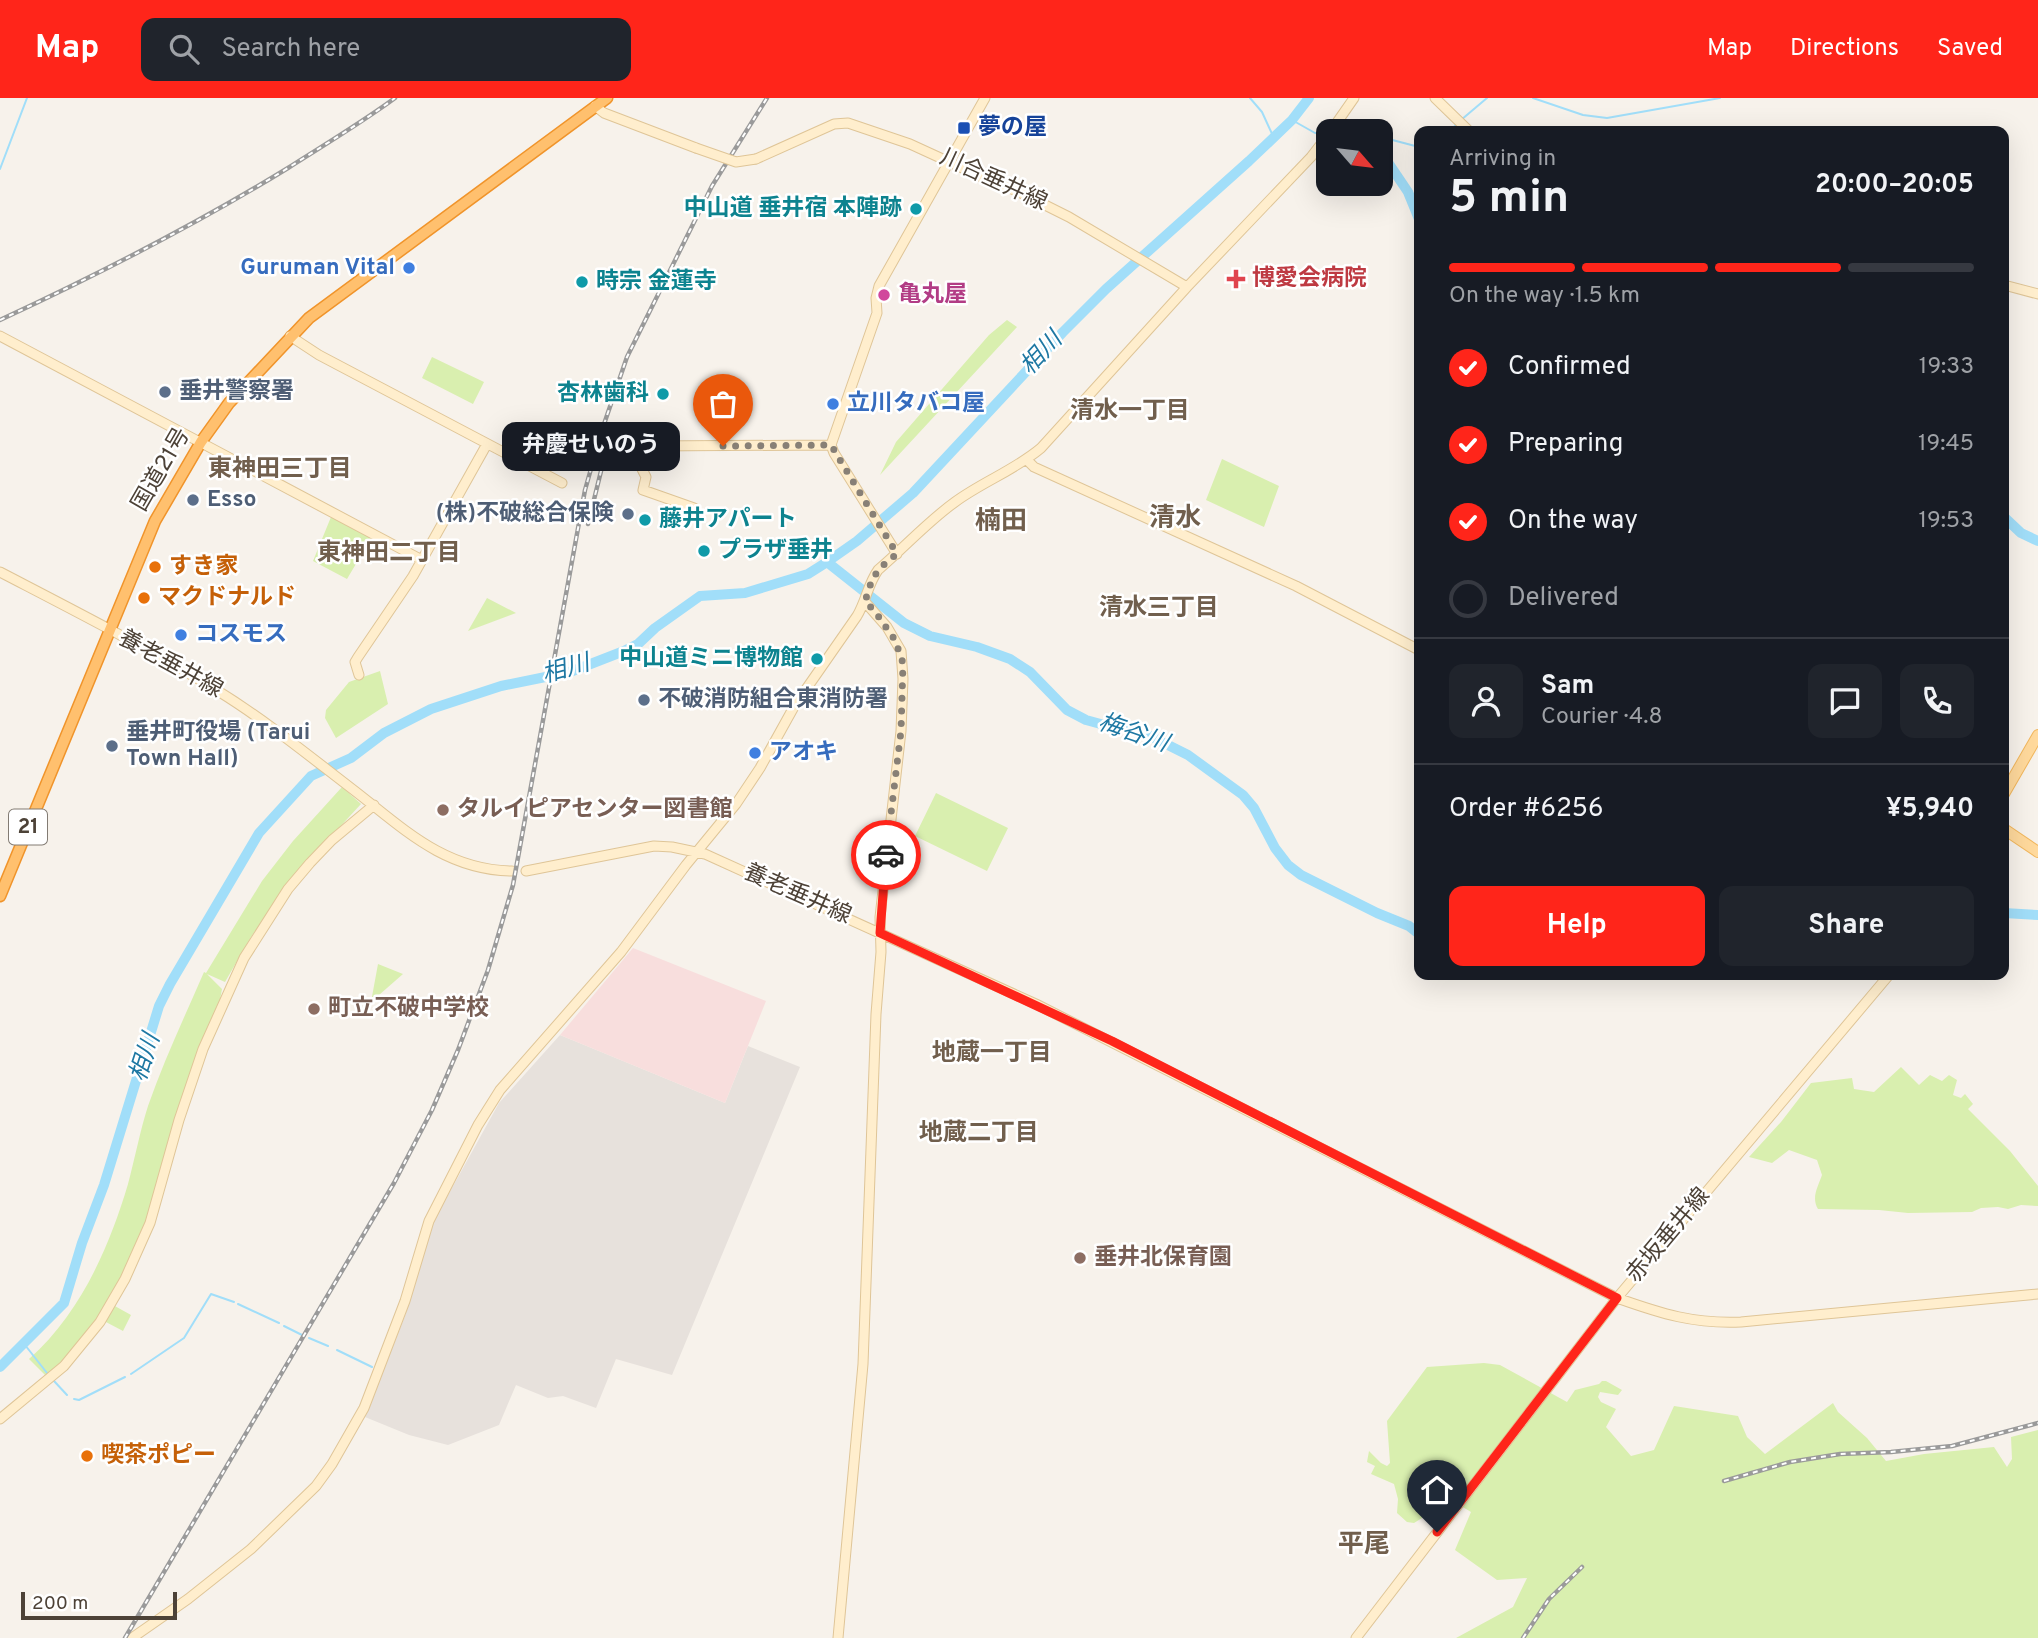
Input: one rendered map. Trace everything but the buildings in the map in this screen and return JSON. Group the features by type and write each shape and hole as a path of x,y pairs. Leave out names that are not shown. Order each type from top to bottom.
{"highway":[{"name":"国道21号","path":"0,896 155,521 201,442 229,403 290,336 336,296 607,98"}],"main road":[{"path":"2009,785 2038,735"},
{"path":"2009,832 2038,852"}],"street":[{"path":"895,552 831,445 877,313 879,286 985,98"},
{"path":"1339,119 1353,98"},
{"path":"1435,98 1463,126"},
{"name":"川合垂井線","path":"595,106 604,113 736,162 756,159 843,122 876,131 950,161 1069,217 1184,286"},
{"path":"132,1638 188,1599 251,1549 316,1486 332,1464 364,1408 405,1301 429,1221 478,1125 500,1090 582,999 662,900 696,851 736,804 760,768 795,705 866,599 869,586 878,570 895,552 954,503 978,486 1027,460 1041,448 1184,286 1316,151"},
{"path":"2009,286 2038,294"},
{"path":"0,336 422,560"},
{"path":"290,336 319,355 562,483"},
{"path":"359,675 355,663 358,657 422,560 486,443"},
{"path":"694,508 643,490 646,477 642,469 648,446 831,445"},
{"path":"1027,460 1034,467 1344,609 1414,647"},
{"name":"養老垂井線","path":"0,572 219,692 284,736 420,842 444,856 478,868 512,871"},
{"path":"838,1638 863,1364 880,933 901,731 903,663 895,640 866,599"},
{"path":"0,1419 64,1366 100,1322 125,1279 150,1223 178,1120 204,1047 240,964 288,889 332,840 374,805"},
{"name":"養老垂井線","path":"526,871 654,846 696,851 1112,1041 1617,1298 1683,1319 1710,1323 2038,1293"},
{"name":"赤坂垂井線","path":"1356,1638 1617,1298 1885,980"}],"shaded area":[{"path":"633,948 766,1001 725,1103 560,1035"},
{"path":"560,1035 725,1103 748,1046 800,1067 672,1375 616,1359 596,1408 563,1396 548,1398 516,1385 499,1425 448,1445 409,1435 365,1417 405,1316 419,1271 426,1235 499,1103"}],"green space":[{"path":"1007,320 1017,327 880,475 896,442 989,335"},
{"path":"432,357 484,382 473,404 422,378"},
{"path":"1222,459 1279,486 1264,527 1206,500"},
{"path":"331,517 372,537 347,579 313,561"},
{"path":"487,598 516,613 468,631"},
{"path":"380,671 388,704 336,738 325,718 326,710 349,682"},
{"path":"342,787 361,804 289,882 251,937 225,982 207,974 222,989 220,1000 153,1202 110,1296 71,1352 47,1377 29,1359 47,1341 78,1301 102,1256 128,1184 148,1106 204,972 206,973 262,881 293,841"},
{"path":"936,793 1008,828 987,871 915,836"},
{"path":"378,964 403,974 371,1002"},
{"path":"1901,1067 1919,1085 1930,1075 1942,1081 1949,1075 1957,1080 1953,1095 1961,1098 1965,1094 1973,1104 1968,1109 2010,1151 2038,1186 2038,1206 1981,1208 1972,1212 1908,1213 1818,1209 1815,1196 1822,1175 1817,1160 1789,1150 1772,1163 1749,1157 1811,1083 1852,1078 1854,1089 1874,1092"},
{"path":"113,1305 131,1315 123,1331 104,1321"},
{"path":"1484,1363 1500,1365 1567,1402 1575,1390 1602,1381 1622,1390 1618,1395 1600,1392 1598,1397 1601,1402 1616,1409 1606,1427 1631,1456 1654,1450 1674,1406 1738,1416 1747,1437 1765,1454 1833,1403 1838,1412 1867,1438 1886,1461 1994,1447 2007,1467 2012,1459 2011,1437 2038,1430 2038,1638 1456,1638 1513,1607 1527,1578 1497,1580 1455,1550 1471,1512 1451,1500 1414,1523 1407,1522 1397,1513 1398,1499 1394,1484 1371,1474 1375,1466 1367,1462 1369,1451 1381,1463 1387,1466 1390,1463 1387,1421 1427,1367"}],"waterway":[{"path":"0,169 27,98"},
{"path":"1250,98 1262,112 1273,136"},
{"name":"相川","path":"0,1367 64,1303 82,1243 104,1185 159,1006 170,984 259,833 311,776 351,758 384,733 431,709 501,686 570,672 624,651 638,644 655,628 700,596 745,593 808,574 827,562 857,541 913,493 1106,289 1249,161 1292,120 1309,98"},
{"path":"1461,120 1487,98"},
{"path":"1533,98 1583,115 1607,118 1720,98"},
{"path":"1292,120 1316,133"},
{"path":"1393,140 1414,146"},
{"path":"1393,170 1414,207"},
{"path":"2009,522 2021,533 2038,541"},
{"name":"梅谷川","path":"827,562 904,623 930,636 977,647 1010,659 1030,672 1067,710 1086,720 1140,731 1188,755 1243,795 1254,808 1275,848 1288,865 1301,875 1414,930"},
{"name":"梅谷川","path":"2009,913 2038,915"},
{"path":"131,1374 184,1338 211,1294 234,1302"},
{"path":"238,1304 279,1323"},
{"path":"284,1326 302,1335"},
{"path":"309,1338 328,1346"},
{"path":"25,1345 47,1373"},
{"path":"337,1350 372,1367"},
{"path":"74,1399 79,1400 125,1377"},
{"path":"54,1381 67,1395"}],"railway":[{"path":"0,320 110,267 218,209 288,168 395,98"},
{"path":"125,1638 394,1183 432,1110 458,1050 488,970 513,885 585,490 602,430 627,357 712,186 767,98"},
{"path":"588,524 603,463"},
{"path":"1724,1481 1790,1462 1840,1454 1952,1446 2038,1423"},
{"path":"1523,1638 1549,1599 1582,1567"}],"way so far":[{"path":"723,446 831,445 897,554 872,578 865,602 887,626 901,651 903,663 901,731 886,855"}],"place":[{"name":"夢の屋","path":"964,128"},
{"name":"中山道 垂井宿 本陣跡","path":"916,209"},
{"name":"Guruman Vital","path":"409,268"},
{"name":"博愛会病院","path":"1236,279"},
{"name":"時宗 金蓮寺","path":"582,282"},
{"name":"亀丸屋","path":"884,295"},
{"name":"垂井警察署","path":"165,392"},
{"name":"杏林歯科","path":"663,394"},
{"name":"立川タバコ屋","path":"833,404"},
{"name":"弁慶せいのう","path":"723,446"},
{"name":"Esso","path":"193,500"},
{"name":"(株)不破総合保険","path":"628,514"},
{"name":"藤井アパート","path":"645,520"},
{"name":"プラザ垂井","path":"704,551"},
{"name":"すき家","path":"155,567"},
{"name":"マクドナルド","path":"144,598"},
{"name":"コスモス","path":"181,635"},
{"name":"中山道ミニ博物館","path":"817,659"},
{"name":"不破消防組合東消防署","path":"644,700"},
{"name":"垂井町役場 (Tarui Town Hall)","path":"112,746"},
{"name":"アオキ","path":"755,753"},
{"name":"タルイピアセンター図書館","path":"443,810"},
{"name":"町立不破中学校","path":"314,1009"},
{"name":"垂井北保育園","path":"1080,1258"},
{"name":"喫茶ポピー","path":"87,1456"}],"district":[{"name":"清水一丁目","path":"1130,412"},
{"name":"東神田三丁目","path":"280,470"},
{"name":"清水","path":"1175,519"},
{"name":"楠田","path":"1001,522"},
{"name":"東神田二丁目","path":"389,554"},
{"name":"清水三丁目","path":"1159,609"},
{"name":"地蔵一丁目","path":"992,1054"},
{"name":"地蔵二丁目","path":"979,1134"},
{"name":"平尾","path":"1364,1545"}],"route":[{"path":"886,855 880,933 1112,1041 1617,1298 1437,1532"}]}
